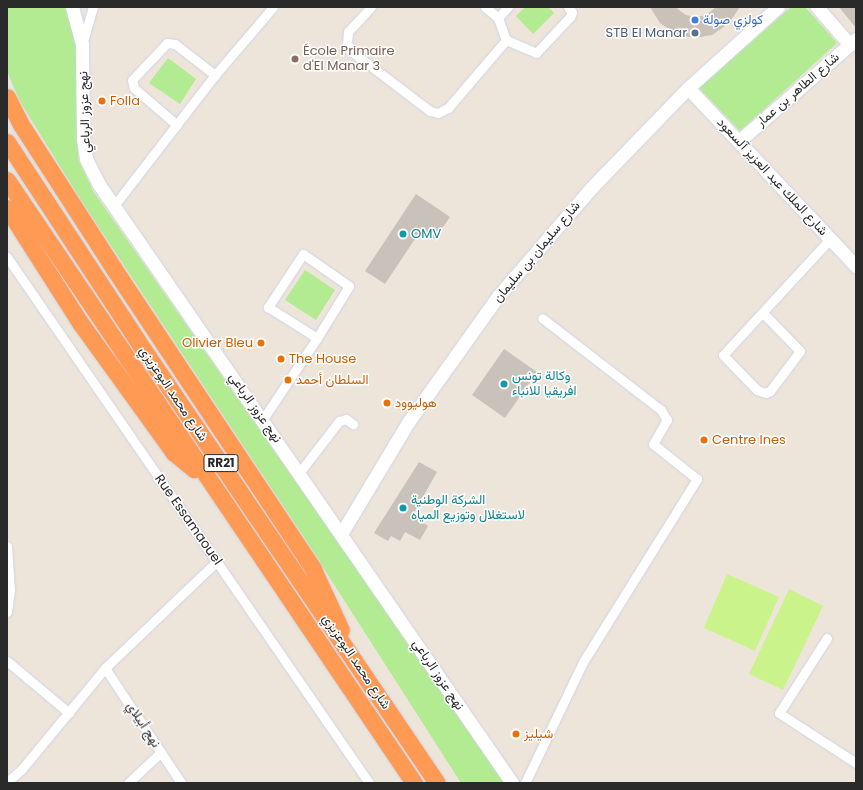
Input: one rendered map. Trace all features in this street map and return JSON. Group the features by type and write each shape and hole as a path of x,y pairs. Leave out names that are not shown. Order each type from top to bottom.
{"highway":[{"path":"7,98 76,211 314,569 333,607 346,647"},
{"name":"شارع محمد البوعزيزي","path":"7,142 143,349 437,783"},
{"name":"شارع محمد البوعزيزي","path":"7,180 208,482 414,783"},
{"path":"7,208 81,324 174,453 208,482"}],"street":[{"name":"نهج عزوز الرباعي","path":"72,7 82,45 86,160 113,207 263,419 512,783"},
{"path":"82,45 93,7"},
{"path":"113,207 215,74 273,7"},
{"path":"371,7 348,32 347,43 351,51 430,111 438,113 448,108 506,40"},
{"path":"485,7 498,18 506,40 533,53 538,52 570,17 572,12 568,7"},
{"path":"498,18 508,7"},
{"name":"شارع سليمان بن سليمان","path":"341,534 410,421 499,295 591,188 688,88 778,7"},
{"path":"817,7 853,42"},
{"name":"شارع الطاهر بن عمار","path":"739,141 853,42"},
{"path":"176,125 134,88 132,80 167,43 175,44 215,74"},
{"name":"شارع الملك عبد العزيز آلسعود","path":"688,88 856,266"},
{"path":"763,313 800,351 770,392 766,393 757,390 723,355 830,239"},
{"path":"263,419 317,338 349,285 303,254 268,306 317,338"},
{"name":"Rue Essamaouel","path":"7,257 369,783"},
{"path":"525,783 583,662 697,479 653,444 667,420 661,410 542,318"},
{"path":"299,473 339,421 346,419 353,424"},
{"path":"7,551 7,612"},
{"path":"7,782 69,713 105,668 217,561"},
{"path":"827,638 779,713 856,763"},
{"path":"7,662 69,713"},
{"name":"نهج أبيلاي","path":"105,668 181,783"},
{"path":"128,783 161,752"}],"green space":[{"path":"7,7 67,7 76,46 78,158 93,191 506,783 461,783 303,536 80,199 18,98 7,71"},
{"path":"525,7 548,7 554,13 533,34 516,16"},
{"path":"791,7 805,7 837,43 740,131 699,88"},
{"path":"168,58 196,79 180,104 149,83"},
{"path":"305,270 335,290 316,320 285,300"},
{"path":"727,574 779,597 755,651 704,628"},
{"path":"789,589 823,606 783,690 749,674"}],"building":[{"name":"كولزي صولة","path":"650,7 675,7 686,15 696,17 706,15 716,7 740,7 728,24 712,35 694,38 676,34 660,23"},
{"path":"839,7 856,7 856,28"},
{"name":"OMV","path":"416,194 450,217 435,239 421,230 385,284 365,271"},
{"name":"وكالة تونس افريقيا للانباء","path":"504,349 537,372 505,418 472,395"},
{"name":"الشركة الوطنية لاستغلال وتوزيع المياه","path":"419,462 437,472 412,516 428,526 420,540 405,532 400,541 391,536 388,541 374,533"}],"place":[{"name":"كولزي صولة","path":"695,20"},
{"name":"STB El Manar","path":"695,33"},
{"name":"École Primaire d'El Manar 3","path":"295,59"},
{"name":"Folla","path":"102,101"},
{"name":"OMV","path":"403,234"},
{"name":"Olivier Bleu","path":"261,343"},
{"name":"The House","path":"281,359"},
{"name":"السلطان أحمد","path":"288,380"},
{"name":"وكالة تونس افريقيا للانباء","path":"504,384"},
{"name":"هوليوود","path":"387,403"},
{"name":"Centre Ines","path":"704,440"},
{"name":"الشركة الوطنية لاستغلال وتوزيع المياه","path":"403,508"},
{"name":"شيليز","path":"516,734"}]}
